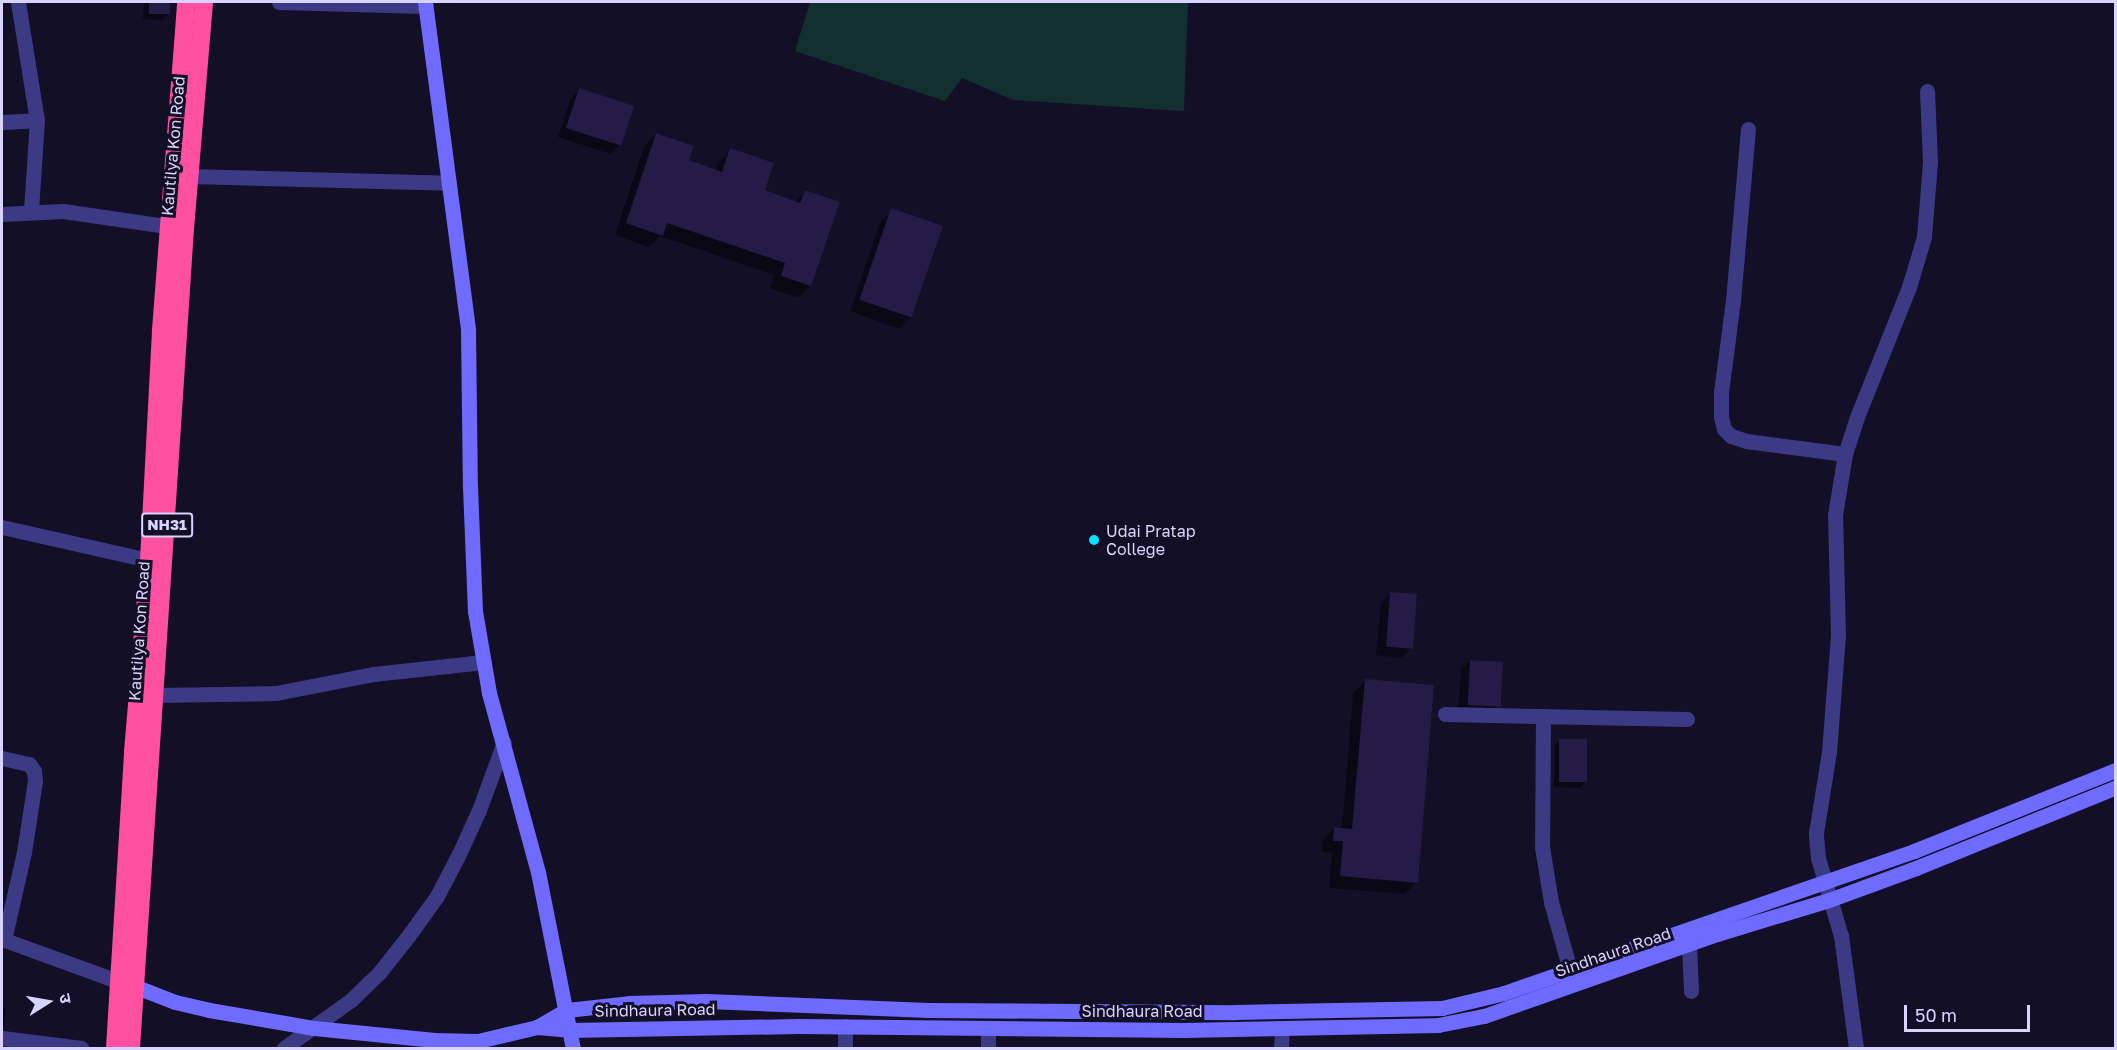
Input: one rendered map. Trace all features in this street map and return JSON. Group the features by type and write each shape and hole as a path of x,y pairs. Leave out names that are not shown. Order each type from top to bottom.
{"highway":[{"name":"Kautilya Kon Road","path":"115,1048 127,984 154,695 186,2"},
{"name":"Kautilya Kon Road","path":"131,1048 127,984 133,752 177,227 190,176 204,2"}],"street":[{"path":"18,2 37,120 31,211"},
{"path":"279,2 426,4 468,330 475,611 483,662 538,873 573,1048"},
{"path":"1856,1048 1841,936 1818,858 1816,833 1829,752 1838,635 1835,514 1845,454 1857,417 1909,287 1924,237 1930,162 1927,91"},
{"path":"2,122 37,120"},
{"path":"1748,129 1733,300 1720,392 1720,417 1724,429 1731,436 1746,441 1845,454"},
{"path":"190,176 449,183"},
{"path":"2,214 31,211 63,212 177,227"},
{"path":"2,527 149,560"},
{"path":"154,695 276,693 374,674 483,662"},
{"path":"1445,714 1687,719"},
{"path":"1544,716 1542,846 1551,902 1570,970"},
{"path":"284,1048 351,1000 379,973 437,896 479,810 504,742"},
{"path":"2,758 29,764 34,771 35,781 24,852 3,939 127,984"},
{"path":"537,1027 567,1010 629,1003 706,1001 928,1010 1235,1012 1432,1009 1504,993 1914,851 2115,770"},
{"name":"Sindhaura Road","path":"127,984 175,1002 209,1010 314,1028 466,1044 537,1027 569,1030 846,1026 1282,1029 1438,1025 1484,1016 1689,944 1829,900 2115,787"},
{"path":"1689,944 1691,991"},
{"path":"845,1048 846,1026"},
{"path":"988,1028 988,1048"},
{"path":"1281,1048 1282,1029"},
{"path":"2,1038 81,1048"}],"green space":[{"path":"810,2 1188,2 1184,111 1013,100 962,78 945,101 795,51"}],"building":[{"path":"149,2 170,2 170,14 149,14"},
{"path":"579,88 634,106 621,146 566,128"},
{"path":"656,133 694,146 689,160 722,172 730,148 774,163 765,190 800,203 805,190 840,202 811,286 781,276 785,263 667,223 663,236 626,223"},
{"path":"891,208 943,226 911,318 859,300"},
{"path":"1390,592 1417,594 1413,649 1386,647"},
{"path":"1470,660 1503,662 1501,707 1468,705"},
{"path":"1365,679 1434,685 1418,883 1340,876 1343,841 1333,841 1334,827 1352,829"},
{"path":"1559,739 1587,739 1587,782 1559,782"}],"place":[{"name":"Udai Pratap College","path":"1094,540"}]}
